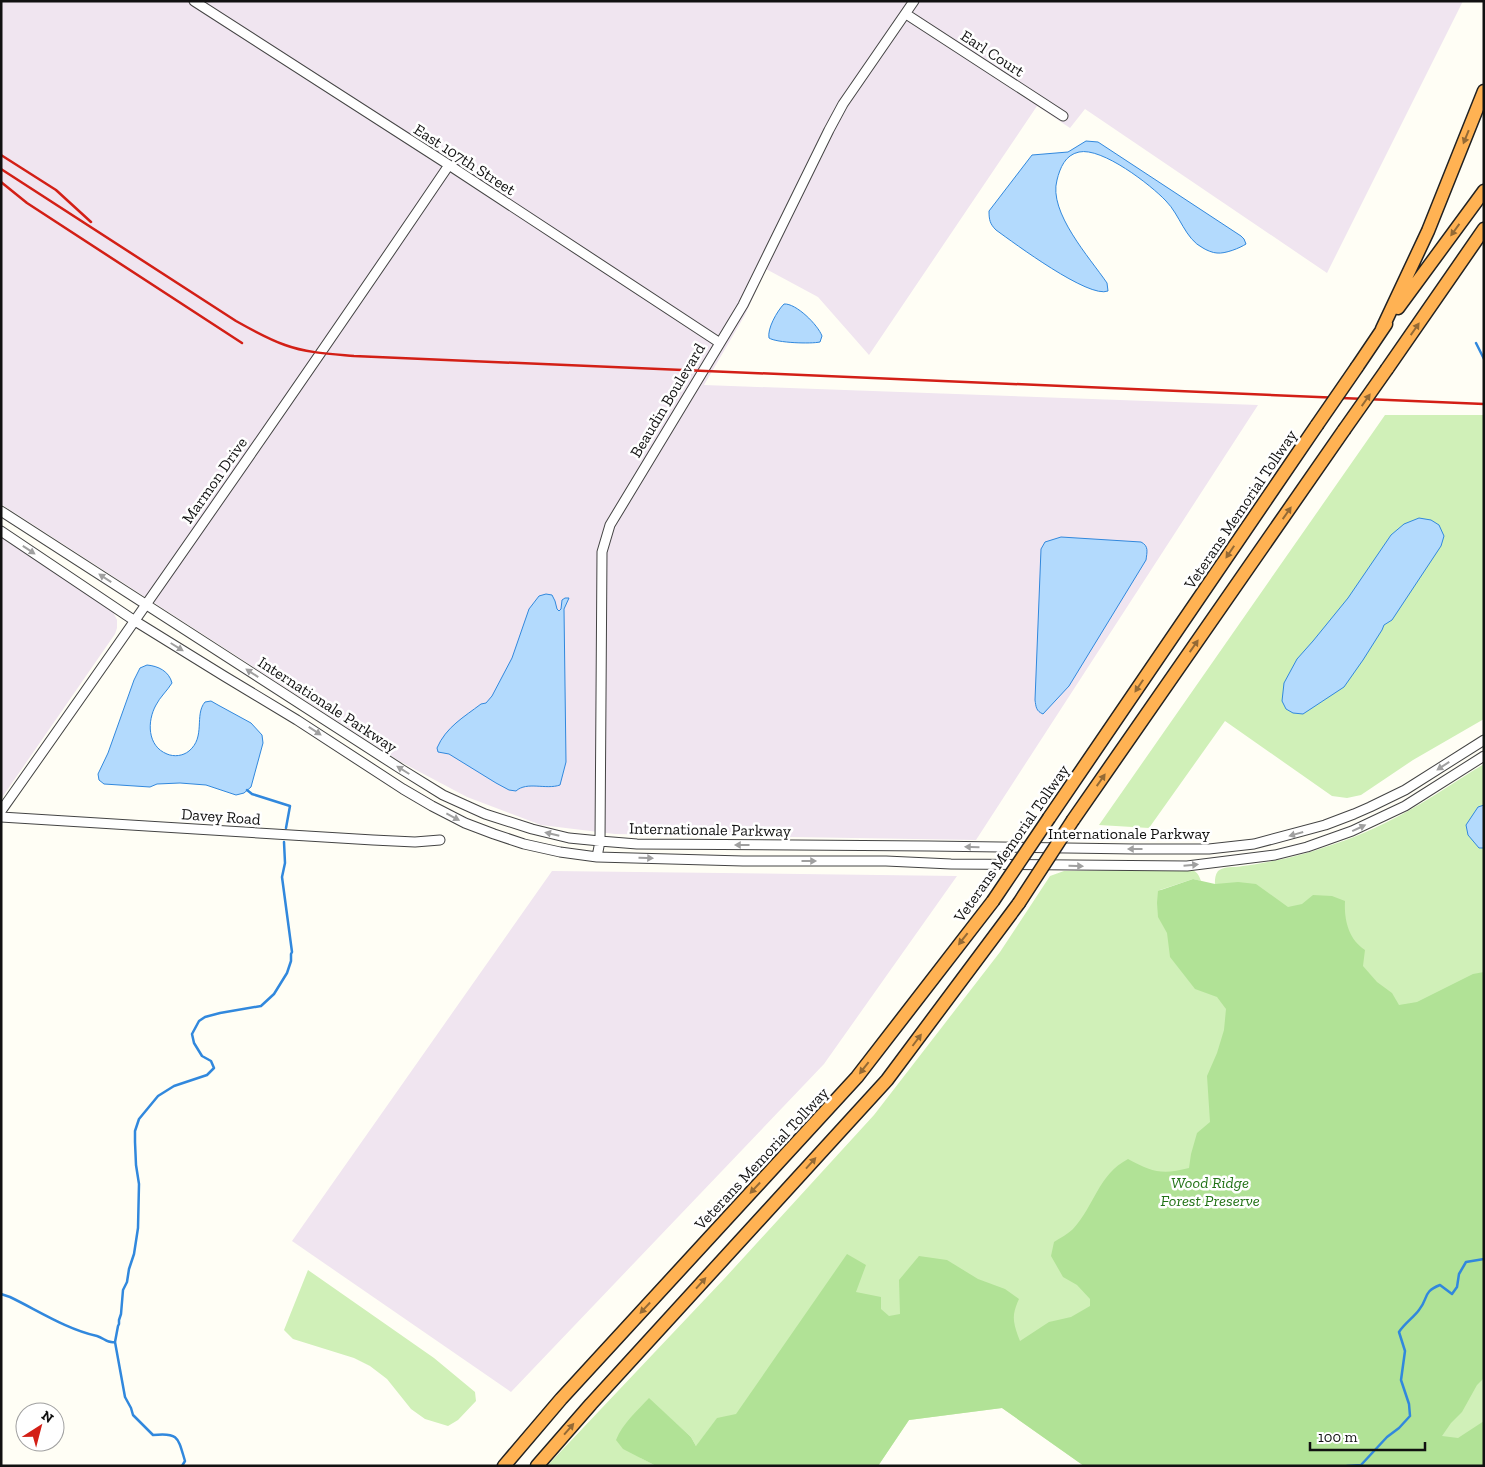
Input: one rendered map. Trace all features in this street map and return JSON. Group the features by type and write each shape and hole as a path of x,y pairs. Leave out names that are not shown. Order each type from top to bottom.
{"highway":[{"path":"1382,329 1428,230 1484,91"},
{"name":"Veterans Memorial Tollway","path":"504,1466 561,1399 858,1077 993,901 1382,329 1484,191"},
{"path":"537,1466 591,1404 887,1080 1019,903 1073,820 1484,229"}],"street":[{"name":"East 107th Street","path":"194,1 720,343"},
{"name":"Beaudin Boulevard","path":"597,857 600,841 602,552 610,525 742,305 843,104 914,1"},
{"name":"Earl Court","path":"906,14 1063,116"},
{"name":"Marmon Drive","path":"1,811 390,253 448,165"},
{"name":"Internationale Parkway","path":"1,511 401,769 443,794 485,814 532,829 569,838 637,844 1134,849 1209,848 1254,844 1325,825 1370,808 1405,790 1484,740"},
{"name":"Internationale Parkway","path":"1,531 135,621 297,720 403,789 465,823 524,844 560,852 597,857 735,861 886,861 1071,866 1195,865 1274,855 1307,847 1352,831 1405,806 1484,756"},
{"name":"Davey Road","path":"1,817 373,840 415,842 440,840"}],"shaded area":[{"path":"1,1 1463,1 1327,273 1085,109 1070,128 1037,106 869,355 818,297 766,269 745,315 704,385 1258,405 976,840 615,834 541,825 467,797 401,762 1,504"},
{"path":"1,536 109,608 117,620 117,628 115,634 1,799"},
{"path":"552,871 957,876 824,1064 511,1392 292,1241"}],"green space":[{"path":"1385,415 1484,415 1484,719 1413,760 1361,795 1347,798 1332,796 1225,721 1149,828 1099,825"},
{"name":"Wood Ridge Forest Preserve","path":"1484,764 1484,1466 1084,1466 1002,1408 909,1420 878,1466 696,1446 691,1437 649,1399 641,1458 656,1466 547,1466 724,1279 874,1115 1000,952 1050,876 1064,871 1186,869 1196,872 1201,881 1193,879 1160,890 1215,890 1216,875 1222,869 1295,856 1324,848 1355,836 1411,809"},
{"name":"Wood Ridge Forest Preserve","path":"1193,879 1215,884 1238,882 1256,884 1288,907 1302,904 1313,895 1332,896 1345,901 1345,915 1348,928 1355,940 1365,950 1363,966 1377,982 1392,993 1399,1005 1417,1002 1473,974 1484,972 1484,1378 1477,1385 1462,1412 1442,1436 1458,1438 1484,1421 1484,1466 1084,1466 1002,1408 909,1420 878,1466 656,1466 623,1449 616,1440 622,1428 649,1398 691,1437 696,1446 717,1418 736,1414 847,1254 866,1265 856,1292 881,1297 881,1309 889,1316 900,1314 899,1280 919,1256 947,1260 978,1279 1005,1289 1019,1299 1014,1320 1020,1341 1049,1322 1071,1317 1090,1306 1090,1299 1077,1285 1063,1277 1051,1256 1054,1242 1073,1229 1110,1173 1128,1159 1157,1171 1164,1172 1189,1168 1197,1133 1210,1122 1207,1076 1224,1030 1226,1009 1217,997 1195,989 1170,957 1167,933 1158,917 1157,903 1158,891"},
{"path":"308,1270 434,1358 475,1392 476,1401 458,1420 448,1426 425,1419 411,1409 387,1379 370,1366 354,1358 293,1339 284,1330"}],"water":[{"path":"1086,141 1098,142 1241,236 1246,244 1220,253 1204,249 1187,233 1171,207 1159,194 1138,177 1113,161 1089,152 1079,152 1067,159 1058,175 1056,193 1064,220 1081,248 1107,283 1108,291 1098,291 1085,287 1069,279 1034,257 992,226 989,211 1032,155 1068,152"},
{"path":"784,304 794,307 811,321 820,331 822,336 820,342 794,343 769,338 773,320"},
{"path":"1419,518 1431,520 1439,525 1444,536 1441,546 1392,620 1384,625 1344,687 1303,714 1293,713 1286,709 1282,701 1284,683 1297,659 1348,598 1391,535 1404,524"},
{"path":"1061,537 1141,542 1146,547 1147,554 1146,560 1069,686 1043,714 1036,707 1035,700 1041,549 1045,542"},
{"path":"552,595 559,611 562,600 569,598 564,609 566,762 560,785 549,787 531,786 520,788 516,791 509,790 449,754 438,752 437,748 450,728 481,704 486,703 492,696 512,658 529,609 539,596"},
{"path":"147,665 162,670 168,675 172,683 158,702 151,718 152,739 160,750 175,756 189,751 199,733 202,707 205,702 211,701 251,723 262,735 263,743 251,787 244,793 236,795 206,785 180,783 157,784 150,787 104,784 99,780 98,774 108,753 134,680 140,668"},
{"path":"1484,805 1484,848 1479,848 1468,835 1466,825 1478,807"}],"waterway":[{"path":"1476,343 1484,359"},
{"path":"247,790 252,794 290,806 286,828"},
{"path":"182,1466 185,1461 176,1438 162,1434 153,1435 133,1415 125,1397 115,1342 121,1314 123,1290 134,1254 138,1228 139,1184 136,1165 135,1131 139,1119 158,1096 174,1086 207,1075 214,1068 211,1061 202,1056 194,1043 192,1034 199,1021 205,1017 220,1013 261,1006 274,994 287,973 292,952 282,877 285,863 284,842"},
{"path":"1347,1466 1361,1465 1410,1416 1409,1404 1401,1380 1405,1351 1399,1332 1419,1310 1431,1290 1440,1285 1452,1294 1457,1287 1459,1274 1466,1262 1484,1259"},
{"path":"1,1294 74,1329 108,1342 115,1342"}],"railway":[{"path":"1,155 56,190 91,222"},
{"path":"1,169 236,321 279,343 293,348 328,354 1484,404"},
{"path":"1,182 27,203 242,343"}]}
